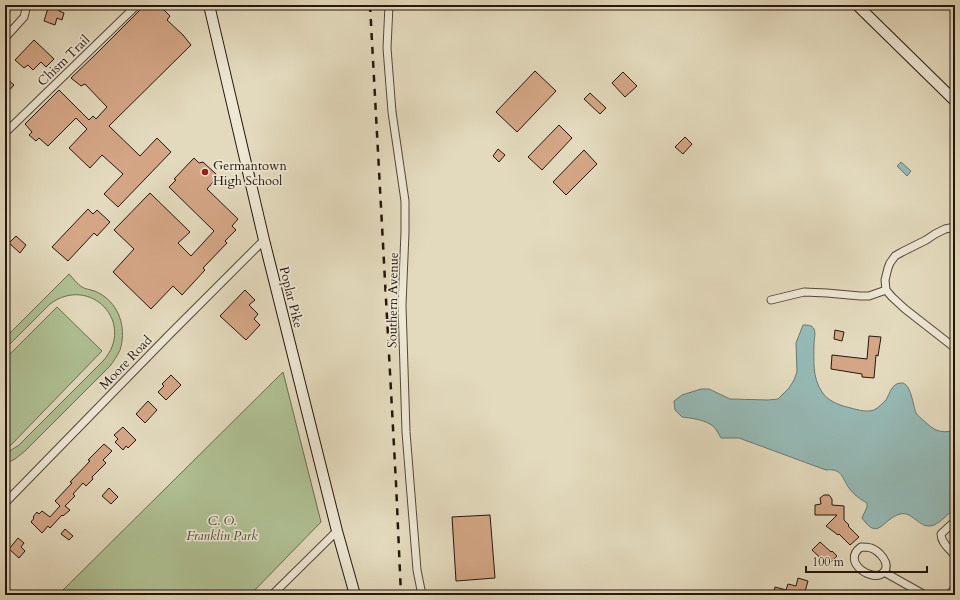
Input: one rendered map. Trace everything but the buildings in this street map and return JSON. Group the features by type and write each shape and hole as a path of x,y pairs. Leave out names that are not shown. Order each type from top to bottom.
{"main road":[{"name":"Poplar Pike","path":"209,5 264,240 337,531 355,595"},
{"path":"857,5 955,101"}],"street":[{"path":"5,38 24,17 26,5"},
{"name":"Chism Trail","path":"5,133 137,5"},
{"name":"Southern Avenue","path":"390,5 387,48 392,112 405,201 402,306 406,432 417,570 422,595"},
{"path":"955,227 944,229 895,256 890,263 886,274 886,290 905,309 955,348"},
{"name":"Moore Road","path":"5,503 264,240"},
{"path":"771,300 804,292 869,296 886,290"},
{"path":"955,521 941,534 941,538 944,543 955,556"},
{"path":"272,595 337,531"},
{"path":"861,547 872,548 884,559 886,568 884,572 881,574 872,575 860,569 854,559 855,554 861,547"},
{"path":"884,572 925,595"},
{"path":"948,595 955,589"}],"green space":[{"path":"69,274 80,286 102,295 115,308 121,321 122,328 122,343 120,350 110,366 25,451 15,459 5,464 5,454 19,445 103,361 112,346 115,332 112,318 104,307 93,299 80,295 65,296 50,304 5,349 5,338"},
{"path":"57,307 102,351 9,447 5,444 5,359"},
{"name":"C. O. Franklin Park","path":"283,372 321,522 250,595 58,595"}],"water":[{"path":"901,162 911,171 907,176 897,166"},
{"path":"803,325 811,326 815,331 815,375 822,392 830,400 844,406 871,411 886,400 895,385 901,383 907,386 909,390 916,413 931,427 945,432 955,431 955,508 939,522 931,526 926,526 909,515 900,514 889,520 881,527 877,529 873,528 862,518 867,507 867,503 853,493 841,474 838,472 826,470 739,438 721,438 715,428 711,425 699,420 682,417 675,410 674,401 682,395 701,389 709,389 730,399 778,399 789,388 797,372 796,343"}],"railway":[{"path":"370,5 401,595"}],"place":[{"name":"Germantown High School","path":"205,172"}]}
